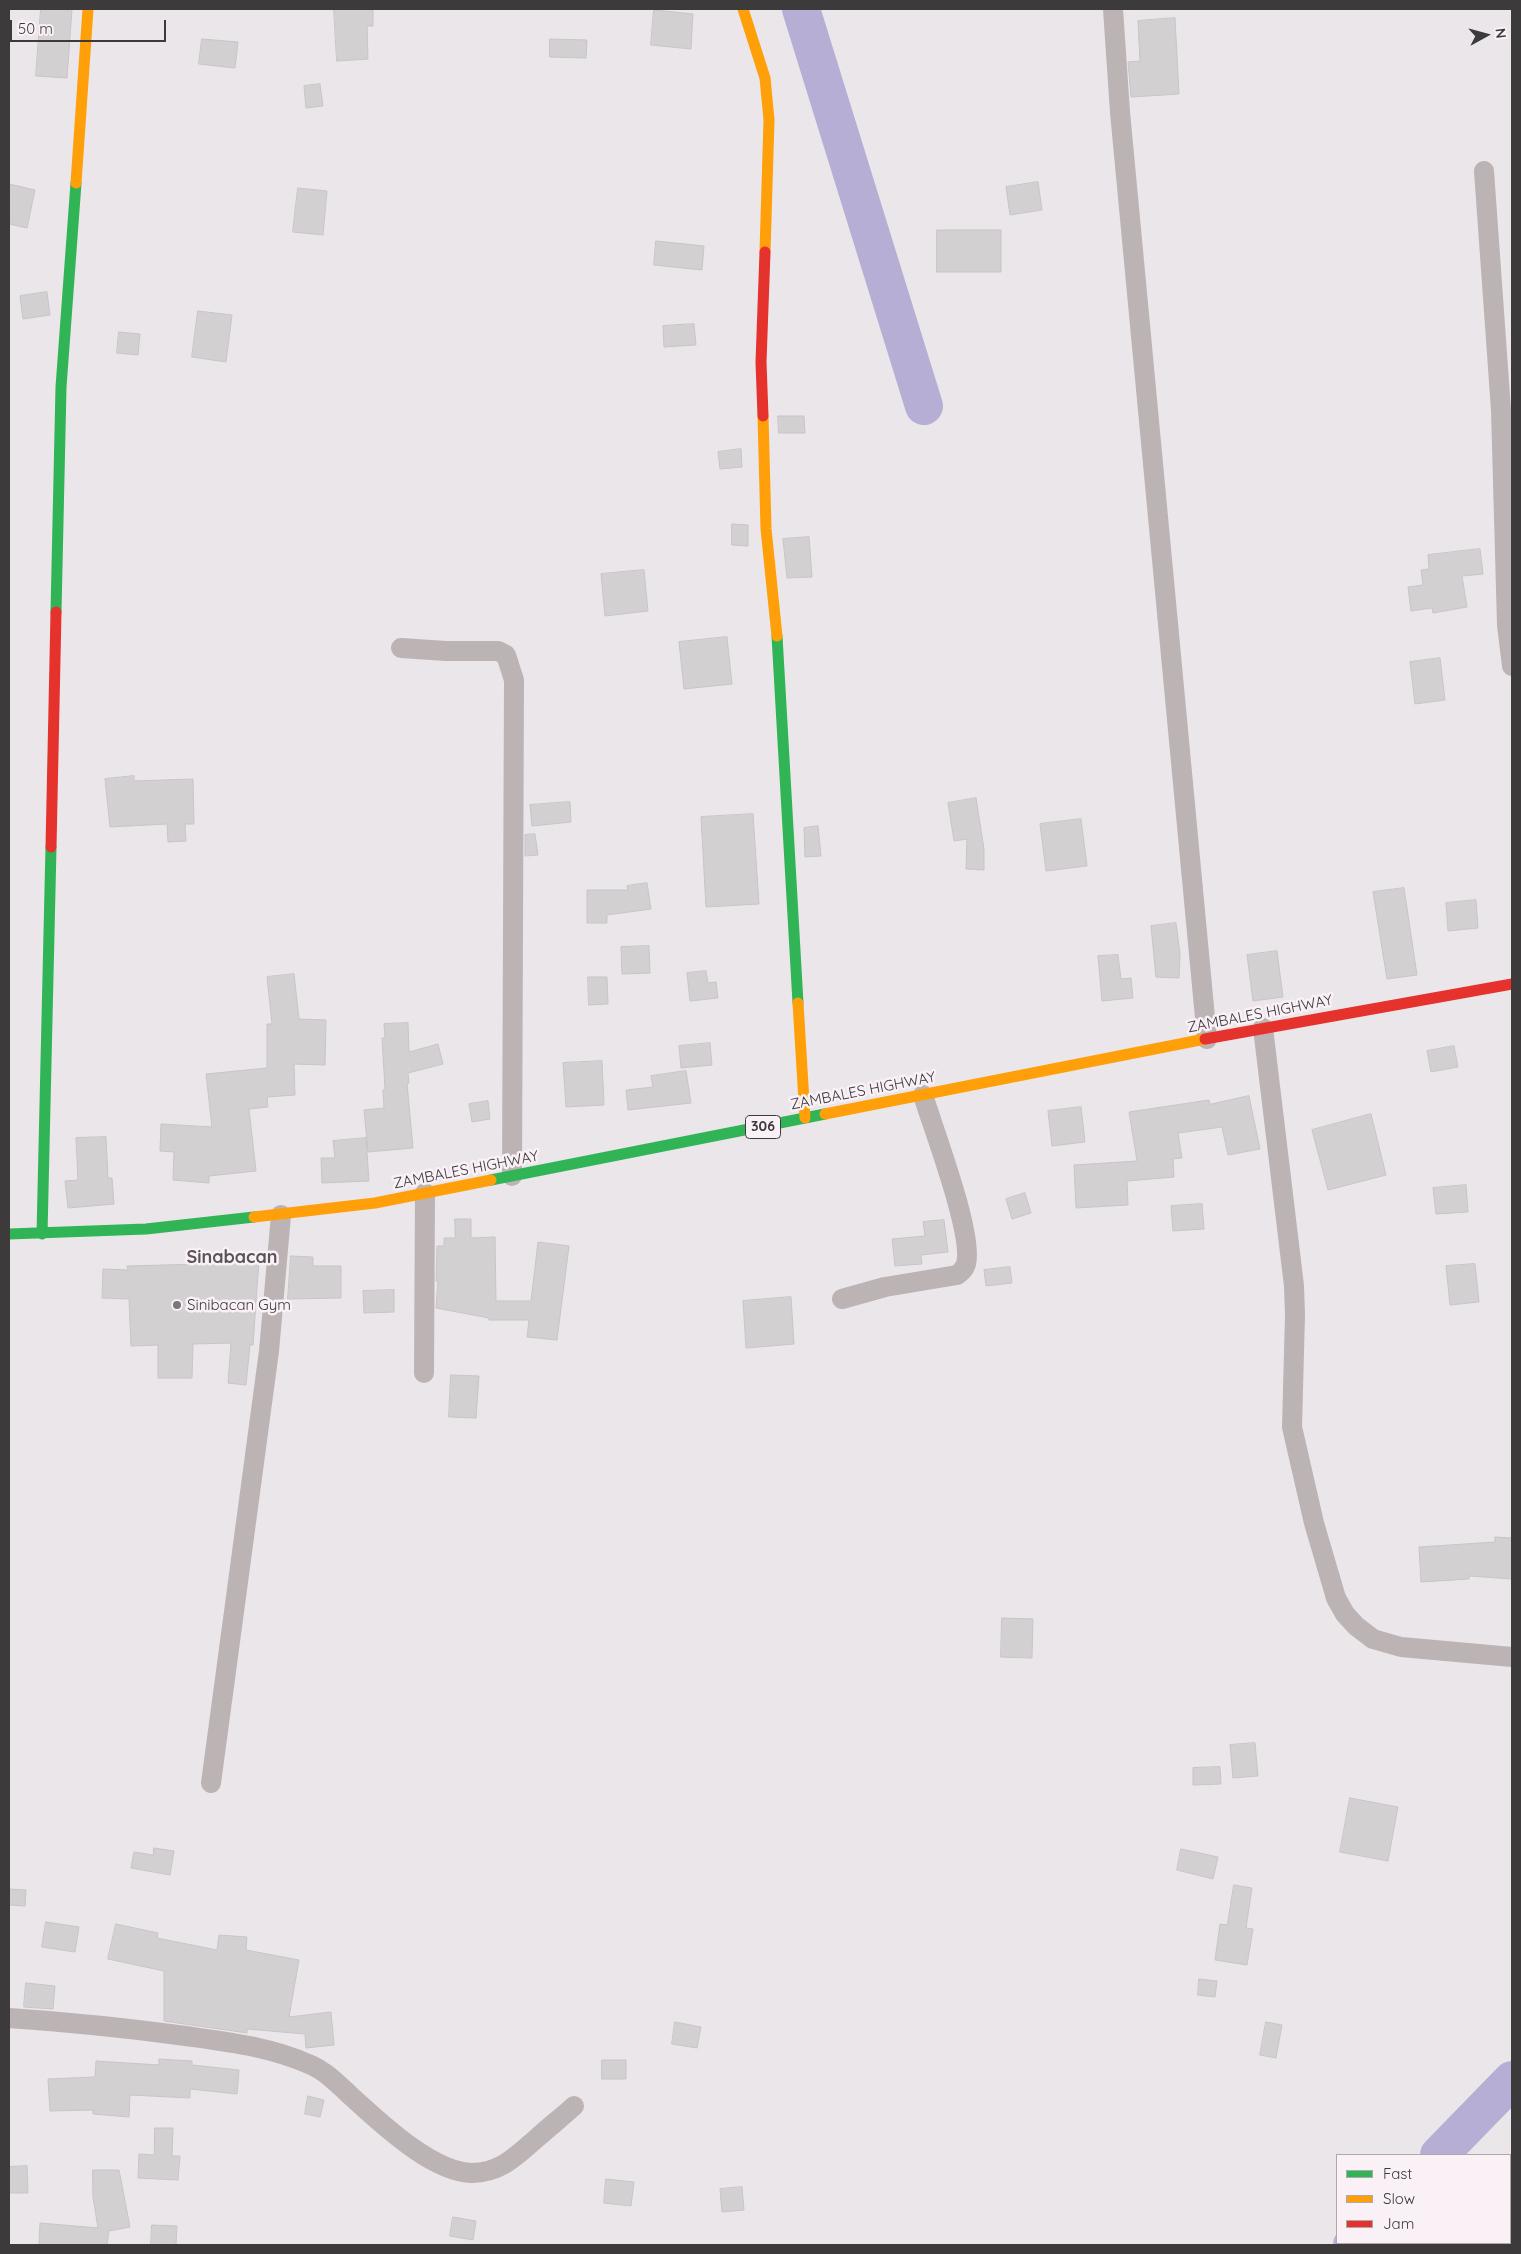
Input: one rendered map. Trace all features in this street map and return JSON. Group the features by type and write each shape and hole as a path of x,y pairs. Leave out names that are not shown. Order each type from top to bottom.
{"street":[{"path":"42,1234 61,387 88,9"},
{"path":"743,9 764,78 769,120 761,362 766,530 777,641 805,1118"},
{"path":"1114,9 1120,112 1207,1039"},
{"path":"1484,171 1501,410 1507,625 1512,666"},
{"path":"401,648 446,651 498,651 506,655 514,680 512,1176"},
{"name":"ZAMBALES HIGHWAY","path":"9,1234 146,1229 374,1203 1263,1028 1512,984"},
{"path":"1263,1028 1294,1286 1296,1315 1292,1427 1314,1523 1336,1598 1345,1614 1373,1639 1401,1647 1512,1656"},
{"path":"842,1299 885,1287 956,1276 963,1271 966,1262 963,1220 922,1095"},
{"path":"424,1373 425,1193"},
{"path":"211,1783 269,1352 281,1215"},
{"path":"9,2018 152,2032 252,2046 284,2055 313,2066 331,2078 386,2128 433,2160 454,2171 474,2173 491,2170 506,2164 520,2156 574,2106"}],"building":[{"path":"41,9 72,9 67,78 36,76"},
{"path":"334,9 373,9 373,26 367,26 368,59 337,61"},
{"path":"654,10 693,14 691,49 651,45"},
{"path":"1175,18 1179,94 1131,97 1128,62 1140,61 1138,21"},
{"path":"202,39 238,42 235,68 199,64"},
{"path":"550,39 587,40 586,58 550,57"},
{"path":"320,84 323,106 306,108 304,86"},
{"path":"1038,182 1042,210 1010,215 1006,187"},
{"path":"9,184 35,190 27,228 9,224"},
{"path":"298,188 327,191 323,235 293,232"},
{"path":"937,230 1001,230 1001,272 937,272"},
{"path":"656,241 704,246 702,270 654,265"},
{"path":"47,292 50,315 23,319 20,296"},
{"path":"198,311 232,315 226,362 192,357"},
{"path":"694,324 696,345 664,347 663,326"},
{"path":"119,332 140,334 138,355 117,353"},
{"path":"778,416 804,416 805,433 779,433"},
{"path":"741,449 742,467 720,469 718,452"},
{"path":"732,524 748,525 748,546 732,545"},
{"path":"809,537 812,577 787,578 783,539"},
{"path":"1480,549 1483,574 1462,576 1467,607 1433,613 1432,608 1411,611 1408,587 1423,585 1421,570 1429,569 1428,555"},
{"path":"644,570 648,611 605,616 601,574"},
{"path":"727,637 732,684 684,689 679,642"},
{"path":"1440,658 1445,700 1415,704 1410,662"},
{"path":"134,776 134,781 193,779 194,824 185,824 186,841 168,842 167,824 110,827 105,779"},
{"path":"976,798 984,849 984,870 966,869 967,839 954,841 948,803"},
{"path":"570,802 571,822 532,826 530,805"},
{"path":"753,814 759,904 706,907 701,817"},
{"path":"1081,819 1087,866 1046,871 1040,824"},
{"path":"818,826 821,856 805,857 804,828"},
{"path":"535,834 538,855 525,856 525,835"},
{"path":"647,883 651,909 607,915 607,923 587,923 587,890 628,890 627,886"},
{"path":"1404,888 1417,975 1387,979 1373,892"},
{"path":"1476,900 1478,928 1448,931 1446,903"},
{"path":"1176,923 1180,954 1179,978 1156,977 1151,926"},
{"path":"649,946 650,973 622,974 621,947"},
{"path":"1277,951 1283,997 1253,1001 1247,955"},
{"path":"1118,955 1121,979 1131,978 1133,998 1102,1001 1098,956"},
{"path":"706,971 708,983 716,982 718,998 690,1001 687,973"},
{"path":"294,974 299,1019 326,1020 325,1065 294,1064 295,1095 267,1097 268,1107 249,1109 256,1171 209,1176 209,1183 173,1180 174,1152 160,1151 161,1124 212,1127 206,1074 267,1068 267,1024 272,1024 267,977"},
{"path":"588,977 607,977 608,1004 589,1005"},
{"path":"408,1023 409,1052 438,1044 443,1064 408,1073 409,1083 407,1083 413,1148 368,1152 364,1110 384,1108 383,1090 385,1089 382,1038 385,1038 384,1024"},
{"path":"710,1043 712,1065 681,1068 679,1046"},
{"path":"1454,1046 1458,1067 1431,1072 1427,1051"},
{"path":"602,1061 604,1105 566,1107 563,1063"},
{"path":"686,1071 691,1103 628,1110 626,1090 653,1087 651,1076"},
{"path":"1249,1096 1260,1149 1228,1155 1222,1127 1178,1133 1182,1158 1173,1159 1174,1177 1127,1181 1128,1205 1076,1208 1074,1165 1137,1161 1129,1112 1209,1100 1210,1104"},
{"path":"488,1101 490,1119 472,1122 469,1104"},
{"path":"1081,1107 1085,1142 1052,1146 1048,1111"},
{"path":"1371,1114 1386,1175 1328,1190 1312,1130"},
{"path":"106,1137 108,1178 112,1178 114,1204 68,1208 65,1181 78,1180 76,1138"},
{"path":"366,1138 369,1181 322,1183 321,1158 335,1158 333,1141"},
{"path":"1466,1185 1468,1212 1436,1214 1433,1188"},
{"path":"1025,1193 1031,1213 1012,1219 1006,1199"},
{"path":"1202,1204 1204,1229 1173,1231 1171,1206"},
{"path":"455,1219 471,1219 471,1238 495,1237 496,1301 531,1301 538,1242 569,1246 557,1340 527,1337 529,1320 489,1320 489,1318 436,1308 438,1281 436,1281 437,1246 444,1246 444,1238 455,1238"},
{"path":"944,1220 948,1252 921,1255 922,1264 895,1266 892,1239 925,1236 923,1222"},
{"path":"291,1256 313,1257 313,1266 341,1266 341,1298 288,1299"},
{"path":"242,1258 259,1259 253,1345 250,1345 246,1385 228,1383 231,1343 193,1344 192,1378 158,1378 158,1345 131,1346 129,1299 102,1298 103,1269 128,1270 127,1266 241,1263"},
{"path":"1475,1264 1479,1302 1450,1305 1446,1266"},
{"path":"1010,1267 1012,1283 986,1286 984,1270"},
{"path":"394,1290 394,1312 364,1313 363,1291"},
{"path":"791,1297 794,1344 746,1348 743,1301"},
{"path":"451,1375 479,1376 476,1418 449,1417"},
{"path":"1495,1537 1512,1538 1512,1579 1469,1576 1469,1579 1421,1582 1419,1547 1495,1542"},
{"path":"1002,1618 1033,1619 1032,1658 1001,1657"},
{"path":"1255,1743 1258,1776 1233,1778 1230,1745"},
{"path":"1220,1767 1221,1784 1193,1785 1193,1768"},
{"path":"1350,1798 1398,1807 1388,1861 1340,1852"},
{"path":"154,1848 174,1851 170,1875 131,1868 134,1852 153,1855"},
{"path":"1181,1849 1218,1857 1213,1879 1177,1870"},
{"path":"1234,1885 1252,1888 1246,1928 1253,1929 1247,1965 1215,1960 1220,1924 1227,1925"},
{"path":"9,1889 26,1890 25,1906 9,1905"},
{"path":"46,1922 79,1927 75,1952 42,1947"},
{"path":"116,1924 158,1933 157,1938 217,1950 219,1935 247,1937 246,1950 299,1960 289,2017 331,2012 334,2045 306,2048 305,2034 247,2029 247,2033 164,2021 164,1971 108,1959"},
{"path":"1199,1979 1217,1981 1215,1997 1198,1995"},
{"path":"26,1983 55,1986 53,2009 24,2007"},
{"path":"675,2022 701,2027 697,2048 672,2044"},
{"path":"1266,2022 1282,2025 1276,2058 1260,2055"},
{"path":"159,2059 192,2061 192,2065 239,2070 237,2094 190,2089 190,2098 130,2095 129,2117 93,2114 93,2110 50,2111 48,2079 95,2077 96,2061 159,2065"},
{"path":"602,2060 626,2060 626,2079 602,2079"},
{"path":"308,2096 324,2100 320,2117 305,2114"},
{"path":"155,2128 173,2128 172,2156 180,2156 178,2180 138,2178 139,2154 154,2155"},
{"path":"27,2166 28,2193 9,2193 9,2167"},
{"path":"93,2170 119,2170 130,2227 109,2231 107,2245 39,2245 40,2223 98,2228 93,2197"},
{"path":"606,2179 634,2182 631,2206 604,2203"},
{"path":"742,2187 744,2210 722,2212 720,2189"},
{"path":"453,2217 476,2221 473,2240 450,2236"},
{"path":"152,2225 177,2226 176,2245 151,2245"}],"waterway":[{"path":"801,9 924,406"},
{"path":"1440,2154 1512,2080"}],"traffic: fast":[{"path":"56,612 61,387 76,183"},
{"path":"777,636 798,1003"},
{"path":"42,1234 51,847"},
{"path":"491,1180 825,1114"},
{"path":"9,1234 146,1229 254,1217"}],"traffic: slow":[{"path":"76,183 88,9"},
{"path":"743,9 765,78 769,120 765,252"},
{"path":"763,416 766,529 777,636"},
{"path":"798,1003 805,1118"},
{"path":"825,1114 1205,1039"},
{"path":"254,1217 375,1203 491,1180"}],"traffic: jam":[{"path":"763,416 761,362 765,252"},
{"path":"51,847 56,612"},
{"path":"1205,1039 1512,984"}],"place":[{"name":"Sinibacan Gym","path":"177,1305"}],"district":[{"name":"Sinabacan","path":"232,1258"}]}
